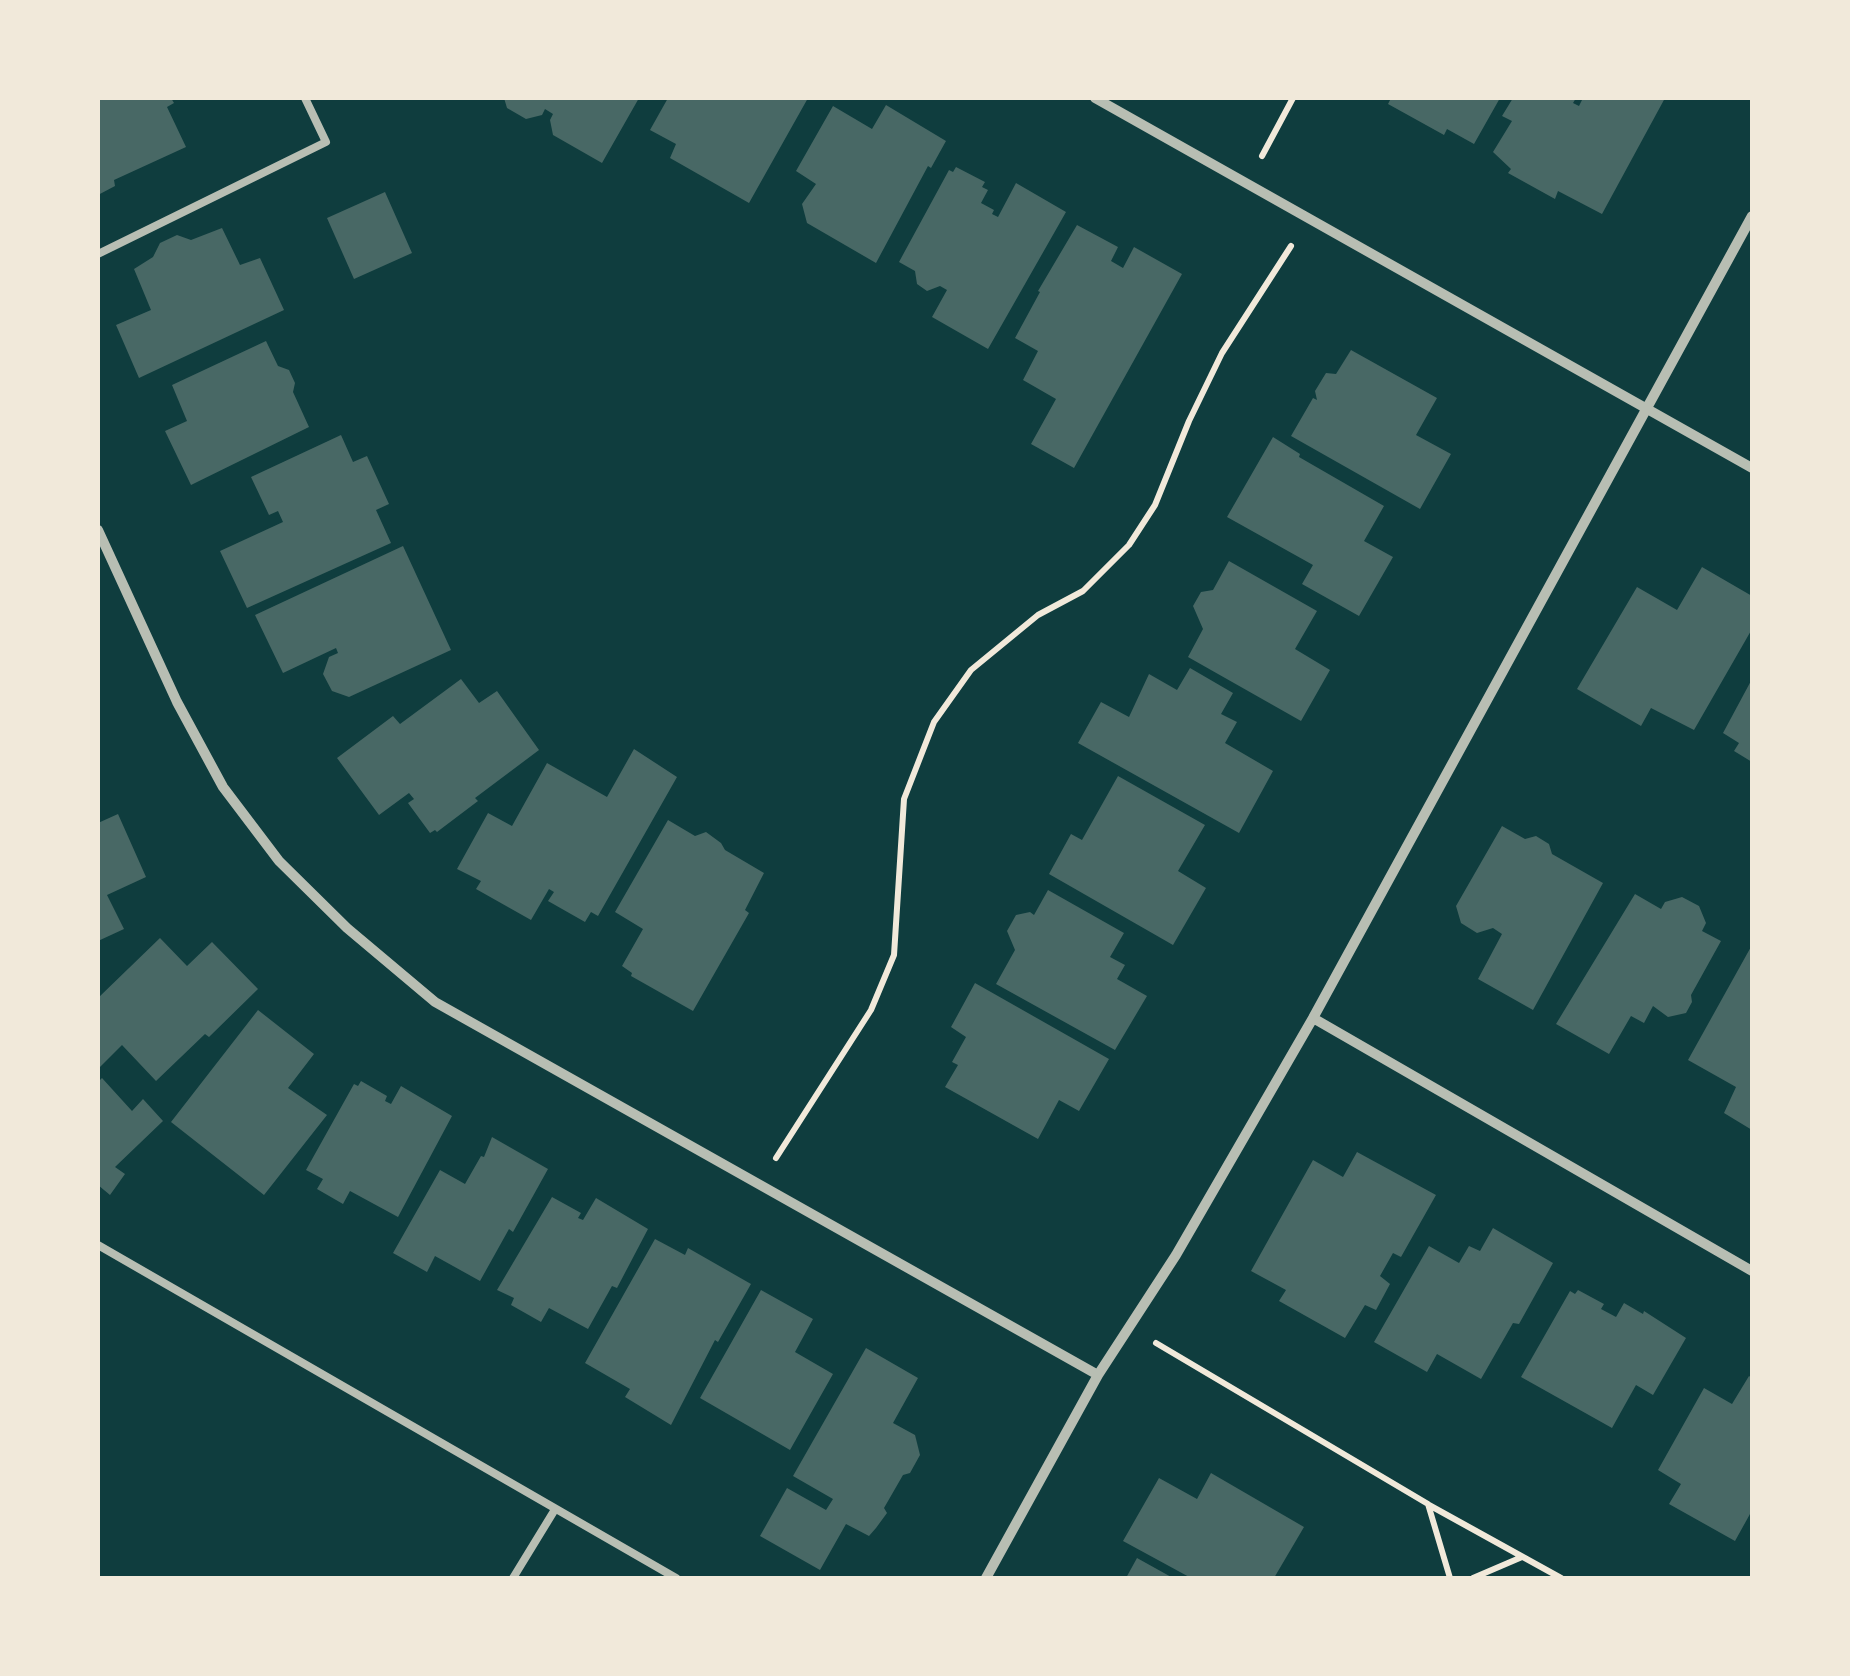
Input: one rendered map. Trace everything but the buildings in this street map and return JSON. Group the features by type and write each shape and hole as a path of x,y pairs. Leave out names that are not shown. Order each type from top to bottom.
{"street":[{"path":"1095,98 1752,468"},
{"path":"986,1578 1098,1375 1176,1255 1312,1018 1752,216"},
{"path":"98,530 177,702 224,787 278,860 347,928 435,1002 1098,1375"},
{"path":"1312,1018 1752,1271"}],"lane":[{"path":"98,254 326,142 305,98"},
{"path":"98,1245 676,1578"},
{"path":"513,1578 554,1511"}],"path":[{"path":"1247,183 1293,98"},
{"path":"759,1184 872,1010 894,955 904,798 934,722 971,670 1038,615 1082,591 1130,545 1156,505 1188,421 1222,353 1309,218"},
{"path":"1129,1327 1561,1578"},
{"path":"1428,1504 1450,1578"},
{"path":"1473,1578 1522,1556"}]}
